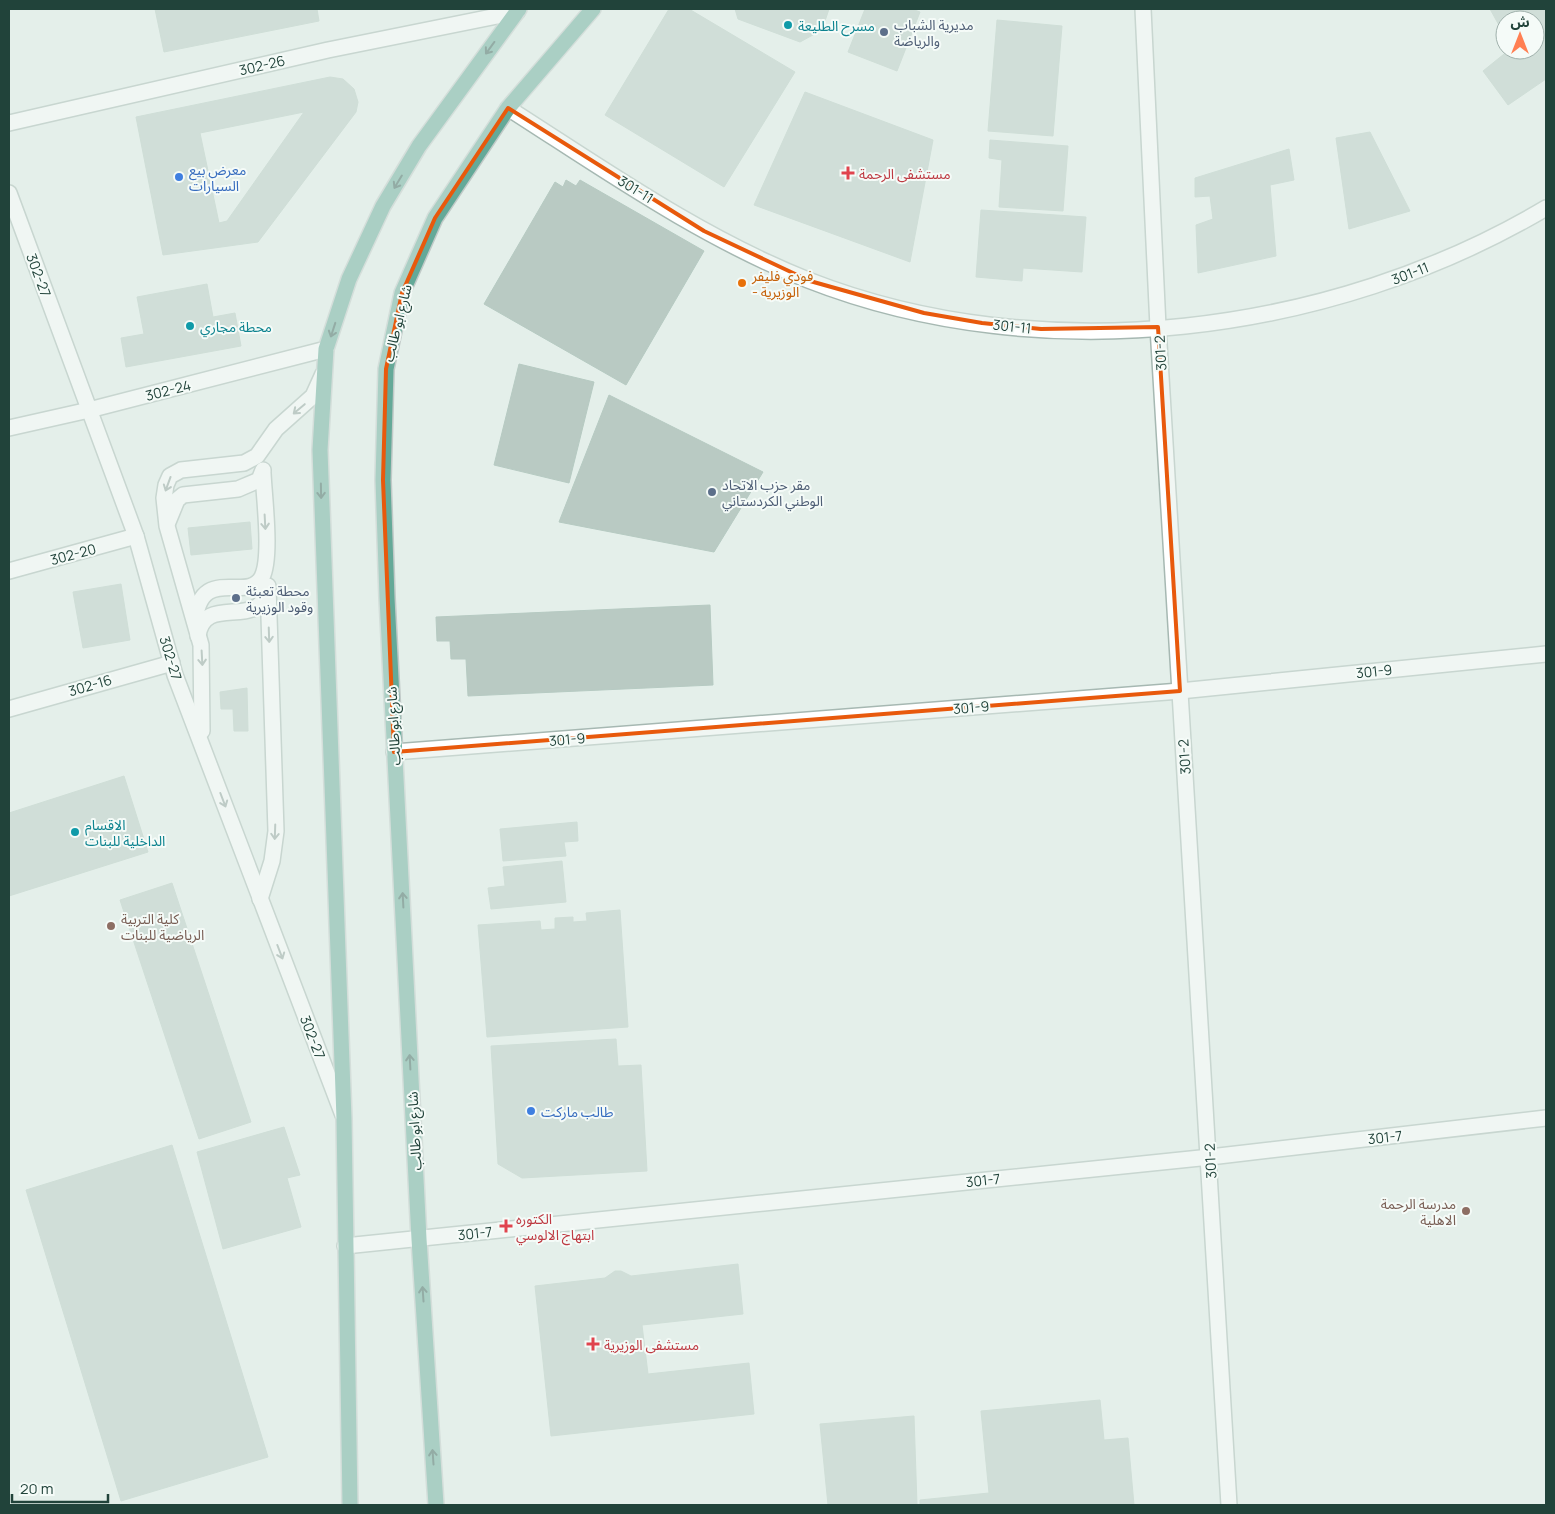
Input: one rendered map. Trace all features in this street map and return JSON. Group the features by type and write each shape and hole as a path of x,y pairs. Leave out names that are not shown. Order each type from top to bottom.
{"main road":[{"name":"شارع ابو طالب","path":"436,1505 419,1239 394,752 384,480 386,369 402,293 436,218 508,108 593,9"},
{"path":"350,1505 344,1119 320,470 326,349 350,278 383,206 419,146 518,10"}],"street":[{"name":"301-2","path":"1143,9 1158,327 1210,1156 1229,1505"},
{"name":"302-26","path":"9,123 328,50 518,10"},
{"name":"301-11","path":"508,108 704,231 756,258 810,281 904,308 982,323 1040,329 1099,330 1213,322 1268,314 1322,302 1375,286 1427,267 1478,245 1546,208"},
{"name":"302-27","path":"9,193 136,536 172,663 205,755 344,1119"},
{"name":"302-24","path":"9,428 89,410 326,349"},
{"path":"205,755 200,712 202,660 197,634 167,526 164,498 168,480 174,473 188,468 244,463 257,456 276,428 313,396 325,369"},
{"path":"260,899 272,861 276,832 262,448"},
{"path":"167,526 172,509 177,500 183,495 245,487 255,483 263,473"},
{"name":"302-20","path":"9,571 136,536"},
{"path":"197,634 196,612 205,594 212,590 257,584 263,576 267,561"},
{"path":"197,634 203,621 210,616 258,608 265,598 268,586"},
{"name":"301-9","path":"394,752 1180,691 1546,654"},
{"name":"302-16","path":"9,709 172,663"},
{"name":"301-7","path":"345,1246 1210,1156 1546,1118"}],"highlighted area":[{"path":"508,108 704,231 810,281 924,313 982,323 1041,329 1158,327 1180,691 394,752 383,480 386,369 402,293 435,218"}],"building":[{"path":"155,9 317,9 319,21 164,52"},
{"path":"669,9 689,9 795,72 724,187 605,115"},
{"name":"مسرح الطليعة","path":"735,9 829,9 822,30 800,42 738,19"},
{"name":"مديرية الشباب والرياضة","path":"865,9 912,9 920,12 897,71 848,52"},
{"path":"1490,9 1546,9 1546,79 1508,105 1483,71 1497,60 1545,60 1545,10 1495,10 1495,18"},
{"path":"997,20 1062,26 1053,136 988,131"},
{"name":"معرض بيع السيارات","path":"330,77 343,79 354,89 358,102 356,112 258,242 163,255 136,117","holes":["304,112 227,221 219,223 200,133"]},
{"name":"مستشفى الرحمة","path":"805,92 933,140 910,262 754,205"},
{"path":"1370,132 1410,211 1349,229 1336,138"},
{"path":"990,140 1068,146 1063,211 999,207 1002,160 989,158"},
{"path":"1289,149 1294,180 1270,185 1276,256 1198,273 1196,225 1213,219 1210,196 1195,197 1195,178"},
{"path":"566,180 576,186 580,180 704,251 626,385 484,304 555,182 563,187"},
{"path":"981,210 1086,217 1082,272 1023,268 1022,281 976,277"},
{"name":"محطة مجاري","path":"207,284 213,317 235,313 241,346 126,367 121,338 144,334 137,297"},
{"path":"519,364 594,382 569,483 494,465"},
{"path":"609,395 763,472 714,552 559,522"},
{"path":"250,522 252,549 191,555 188,528"},
{"path":"121,584 130,640 83,648 73,592"},
{"path":"710,605 713,685 468,696 466,659 451,659 450,641 437,641 436,617"},
{"path":"247,688 248,731 234,731 233,709 221,709 220,692"},
{"name":"الاقسام الداخلية للبنات","path":"124,776 148,852 9,896 9,813"},
{"path":"577,822 578,841 564,842 566,856 503,861 500,829"},
{"path":"562,861 566,902 491,909 488,888 505,886 503,867"},
{"path":"172,883 251,1122 199,1139 120,900"},
{"path":"620,910 628,1027 487,1037 478,925 540,921 541,930 555,929 555,918 573,917 573,922 587,921 586,913"},
{"path":"616,1039 618,1066 641,1065 647,1171 522,1178 498,1164 491,1046"},
{"path":"284,1127 300,1175 287,1178 301,1227 223,1249 197,1152"},
{"path":"172,1145 268,1457 121,1501 26,1190"},
{"name":"مستشفى الوزيرية","path":"738,1264 743,1314 642,1325 648,1374 749,1363 754,1414 551,1436 535,1286 605,1278 615,1271 621,1271 631,1276"},
{"path":"1100,1400 1104,1440 1128,1438 1134,1505 920,1505 920,1500 989,1493 981,1411"},
{"path":"914,1416 917,1505 828,1505 820,1424"}],"place":[{"name":"مسرح الطليعة","path":"788,25"},
{"name":"مديرية الشباب والرياضة","path":"884,32"},
{"name":"مستشفى الرحمة","path":"848,173"},
{"name":"معرض بيع السيارات","path":"179,177"},
{"name":"فودي فليفر - الوزيرية","path":"742,283"},
{"name":"محطة مجاري","path":"190,326"},
{"name":"مقر حزب الاتحاد الوطني الكردستاني","path":"712,492"},
{"name":"محطة تعبئة وقود الوزيرية","path":"236,598"},
{"name":"الاقسام الداخلية للبنات","path":"75,832"},
{"name":"كلية التربية الرياضية للبنات","path":"111,926"},
{"name":"طالب ماركت","path":"531,1111"},
{"name":"مدرسة الرحمة الاهلية","path":"1466,1211"},
{"name":"الكتوره ابتهاج الالوسي","path":"506,1226"},
{"name":"مستشفى الوزيرية","path":"593,1344"}]}
